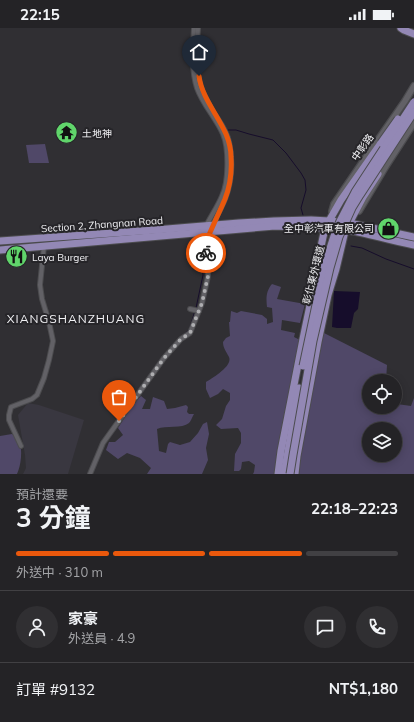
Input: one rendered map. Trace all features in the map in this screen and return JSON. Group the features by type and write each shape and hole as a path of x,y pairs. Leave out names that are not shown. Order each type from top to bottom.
{"main road":[{"path":"401,28 414,34"},
{"path":"278,474 281,451 325,228 349,188 414,96"},
{"name":"彰化東外環道","path":"284,474 307,340 324,267 334,236 355,192 414,102"},
{"name":"彰化東外環道","path":"290,474 292,455 313,341 330,268 339,238 360,194 414,112"},
{"path":"295,474 312,375 330,288 336,270 345,231 363,196 414,117"},
{"name":"Section 2, Zhangnan Road","path":"0,241 209,225 311,220 349,223 414,237"},
{"name":"Section 2, Zhangnan Road","path":"0,250 210,233 275,226 325,228 362,233 414,245"},
{"path":"44,246 45,238"}],"street":[{"path":"194,28 192,60 195,81 201,97 223,134 228,156 226,183 209,225 210,233 205,246"},
{"path":"90,474 103,443 164,358 181,339 190,333 202,303 208,276 208,265 202,233 209,225 225,199 229,189 231,156 227,135 200,86 197,66 198,28"},
{"name":"中彰路","path":"329,221 334,204 414,86"},
{"path":"405,101 414,106"},
{"path":"349,223 356,216 414,123"},
{"path":"21,446 9,420 11,407 32,399 37,395 44,378 53,341 42,299 40,285 44,246"},
{"path":"190,309 199,311"}],"shaded area":[{"path":"45,144 49,163 29,163 26,145"},
{"path":"272,284 281,287 277,299 305,304 300,323 282,320 281,330 295,333 294,337 300,340 279,474 253,474 255,465 249,461 242,462 241,469 239,471 234,471 235,454 241,443 241,433 238,428 221,429 216,425 222,419 226,406 230,400 230,393 223,389 218,394 210,398 206,389 206,382 228,364 229,357 224,348 223,342 230,336 229,322 231,311 237,313 241,311 262,315 267,319 267,324 273,322 272,308 267,307 267,295"},
{"path":"334,291 360,292 358,309 354,313 351,328 332,327"},
{"path":"324,333 387,365 386,374 362,374 362,414 402,414 402,405 411,406 414,398 414,474 297,474 314,365"},
{"path":"141,396 146,400 142,409 150,409 153,397 164,401 167,409 186,405 188,407 187,412 189,414 194,414 190,422 186,425 157,429 159,451 166,453 170,442 180,445 190,442 198,433 203,424 207,422 209,434 206,448 208,460 202,474 147,474 151,468 140,458 127,453 118,459 106,450 109,442 115,442 123,435 118,428 132,406"},
{"path":"28,403 39,405 84,420 68,474 23,474 26,468 25,455 18,415"},
{"path":"12,434 18,438 21,448 21,458 18,471 17,474 0,474 0,436"}],"waterway":[{"path":"227,130 236,130 273,140 286,153 305,180 306,190 301,208 303,215"},
{"path":"212,220 217,211"},
{"path":"196,308 203,275 202,242"},
{"path":"351,246 362,248 386,259 414,269"},
{"path":"135,395 159,361 177,340 189,330 195,311"}],"way so far":[{"path":"119,421 164,358 181,339 190,333 202,303 208,276 206,253"}],"place":[{"name":"土地神","path":"67,133"},
{"name":"全中彰汽車有限公司","path":"389,228"},
{"name":"Laya Burger","path":"16,257"}],"district":[{"name":"XIANGSHANZHUANG","path":"76,319"}],"route":[{"path":"199,76 200,86 225,130 229,140 231,156 229,189 205,246 206,253"}]}
